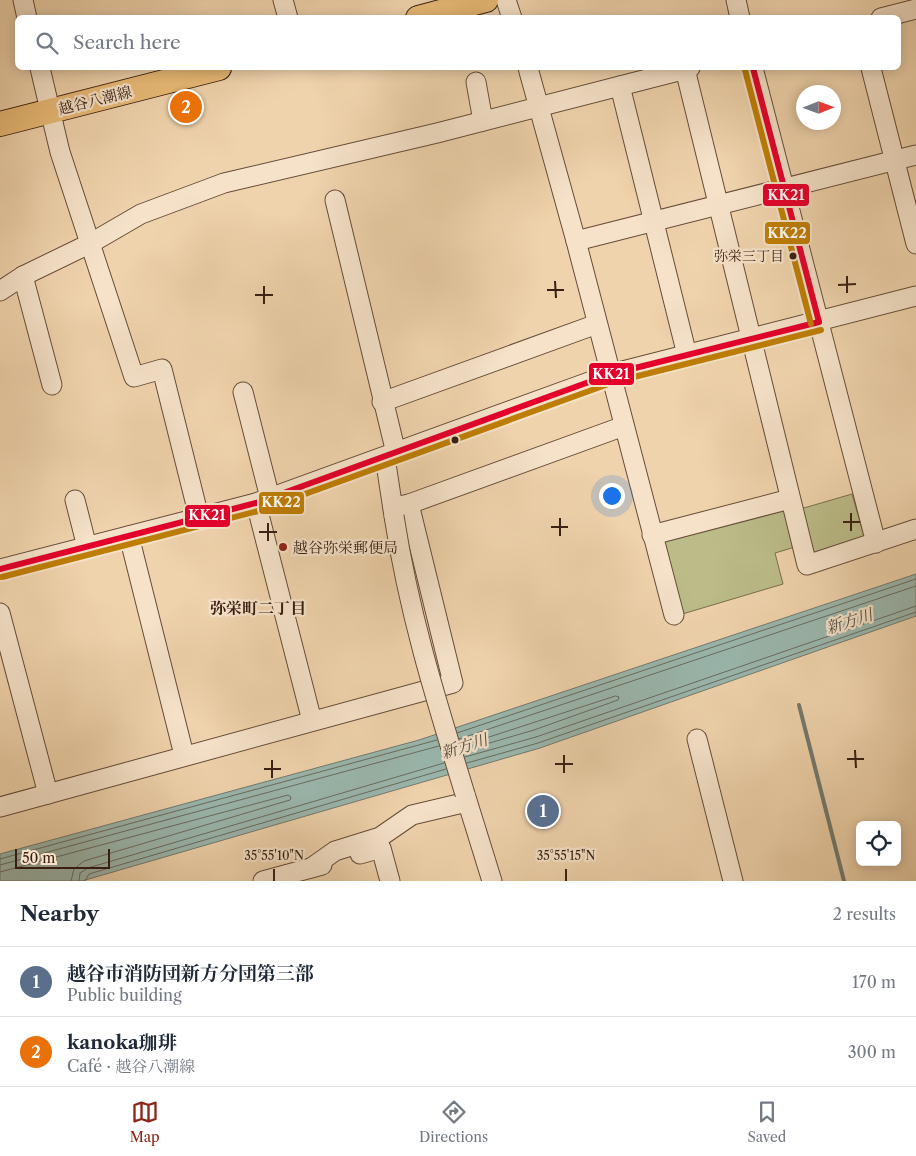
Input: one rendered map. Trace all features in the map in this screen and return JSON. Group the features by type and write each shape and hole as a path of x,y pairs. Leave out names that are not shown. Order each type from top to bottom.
{"main road":[{"path":"429,15 486,0"},
{"name":"越谷八潮線","path":"0,124 211,70"}],"street":[{"path":"23,0 26,15"},
{"path":"283,0 287,15"},
{"path":"506,0 511,15"},
{"path":"736,0 739,15"},
{"path":"893,15 916,9"},
{"path":"41,70 60,152 134,377 162,369 199,518"},
{"path":"529,70 540,106 674,615"},
{"path":"0,290 23,276 91,243 141,214 224,183 484,121 680,70"},
{"path":"688,70 718,205 807,565 916,529"},
{"path":"754,70 876,543"},
{"path":"872,70 916,244"},
{"path":"476,82 484,121"},
{"path":"620,86 687,355"},
{"path":"576,241 916,155"},
{"path":"335,200 382,402 399,509 402,569 421,650 492,881"},
{"path":"23,276 52,385"},
{"path":"0,570 263,500 610,374 916,296"},
{"path":"382,402 597,324"},
{"path":"243,392 263,500 312,721"},
{"path":"399,509 624,426"},
{"path":"652,535 790,499"},
{"path":"75,500 88,547"},
{"path":"0,807 184,755 453,683 399,509"},
{"path":"130,536 184,755"},
{"path":"0,613 48,794"},
{"path":"697,739 733,881"},
{"path":"311,868 335,851 380,837 412,815 466,798"},
{"path":"263,881 382,848 390,881"}],"green space":[{"path":"852,494 864,536 862,542 814,558 797,510"},
{"path":"785,508 795,547 775,553 783,584 679,615 660,543 664,538"}],"water":[{"name":"新方川","path":"916,574 916,616 540,748 82,881 0,881 0,854 419,740"}],"waterway":[{"path":"799,705 844,881"}],"transit line":[{"name":"KK22","path":"745,70 811,324"},
{"name":"KK21","path":"754,70 819,322"},
{"name":"KK21","path":"0,569 256,503 611,374 819,322"},
{"name":"KK22","path":"2,577 258,511 614,382 821,330"}],"place":[{"name":"kanoka珈琲","path":"186,107"},
{"name":"弥栄三丁目","path":"793,256"},
{"name":"越谷弥栄郵便局","path":"283,547"},
{"name":"越谷市消防団新方分団第三部","path":"543,811"}],"district":[{"name":"弥栄町二丁目","path":"258,608"}]}
